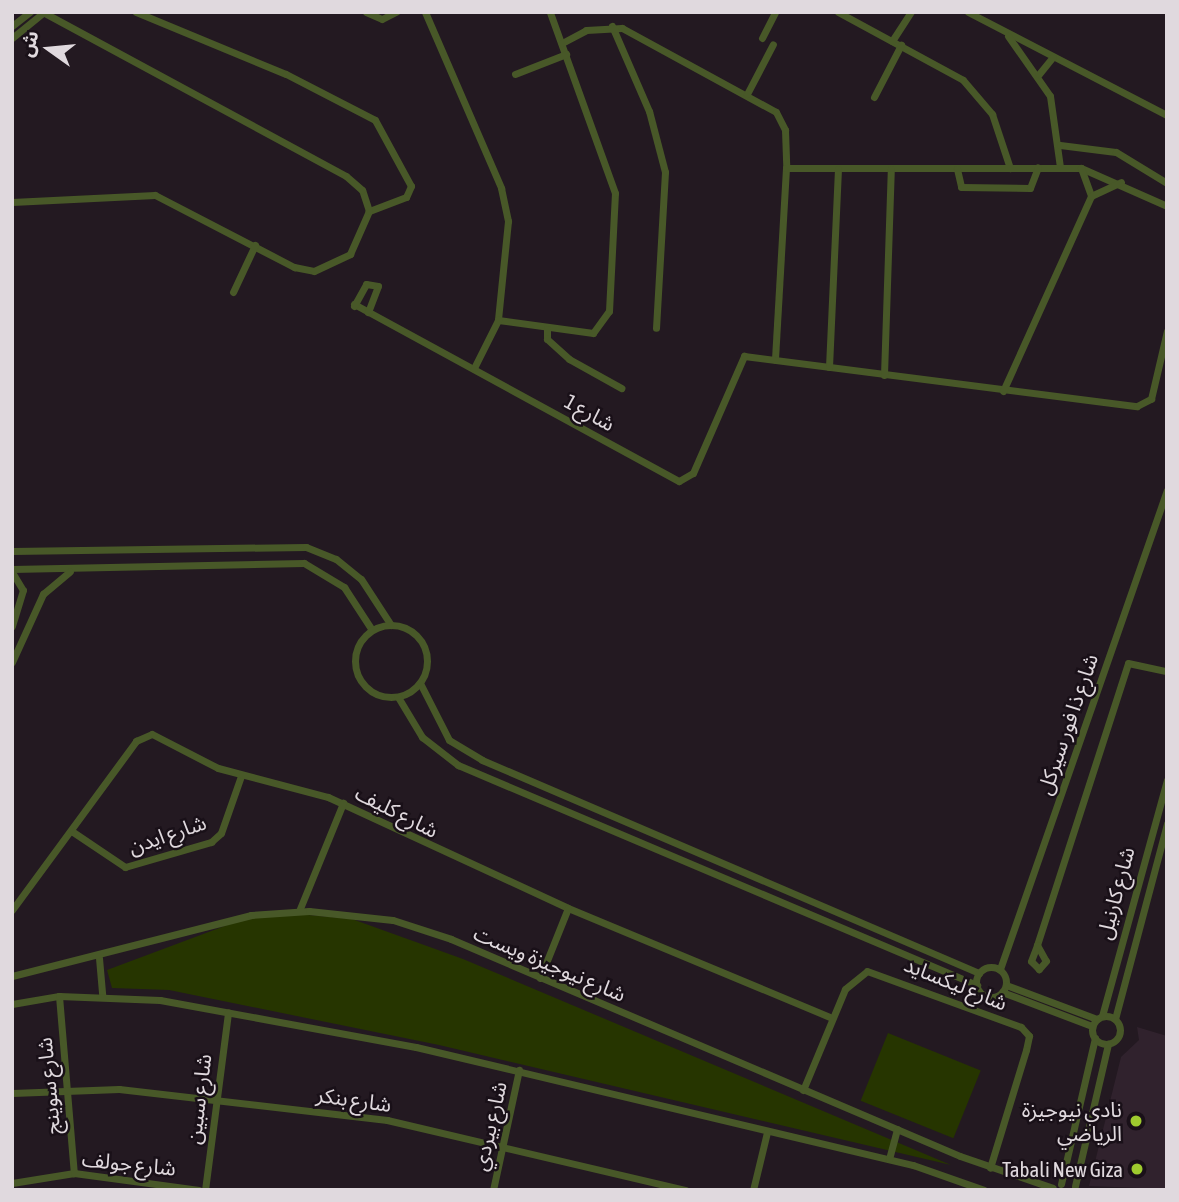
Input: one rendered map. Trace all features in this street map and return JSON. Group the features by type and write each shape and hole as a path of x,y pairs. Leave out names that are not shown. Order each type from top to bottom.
{"street":[{"path":"12,26 30,12"},
{"path":"12,38 43,12 346,176 362,190 369,211 350,254 324,270 294,267 148,193 12,202"},
{"path":"136,12 286,74 375,120 411,186 406,197 369,211"},
{"path":"366,12 382,19 396,12"},
{"path":"425,12 501,188 508,221 498,320 474,368"},
{"path":"498,320 547,329 593,333 608,311 614,183 550,12"},
{"path":"762,38 775,12"},
{"path":"838,12 901,45 974,90 998,128 1010,168"},
{"path":"892,41 911,12"},
{"path":"968,12 1167,115"},
{"path":"562,43 586,30 612,26 747,93 781,121 786,168 775,360 1003,391 1140,405 1151,399 1167,331"},
{"path":"612,26 649,111 665,172 656,328"},
{"path":"999,29 1039,74 1060,145 1060,167"},
{"path":"747,93 773,44"},
{"path":"874,97 901,45"},
{"path":"515,74 566,54"},
{"path":"1039,74 1053,57"},
{"path":"1060,145 1116,152 1167,183"},
{"path":"957,169 961,187 1030,187 1038,167"},
{"path":"786,168 1081,168 1123,182 1167,206"},
{"path":"1081,168 1091,196"},
{"path":"829,367 838,169"},
{"path":"884,375 891,169"},
{"path":"1003,391 1091,196 1123,182"},
{"path":"233,292 255,245"},
{"name":"شارع 1","path":"368,313 378,286 366,284 354,305 368,313 689,481 744,356 775,360"},
{"path":"547,329 547,339 569,359 621,388"},
{"name":"شارع ذا فور سيركل","path":"1000,969 1167,490"},
{"path":"12,551 306,547 336,559 361,579 391,625"},
{"path":"162,550 164,566"},
{"path":"12,626 23,600 12,570 70,571 304,563 344,587 372,630"},
{"path":"12,662 37,605 70,571"},
{"path":"23,600 37,605"},
{"path":"391,625 407,629 422,643 427,664 419,683 398,697 374,694 358,678 355,654 372,630 391,625"},
{"path":"1037,945 1128,663 1167,671"},
{"path":"419,683 449,740 482,760 979,973 1000,969 1004,988"},
{"path":"398,697 422,737 458,765 977,985 988,996 1004,988 1097,1020 1115,1018"},
{"name":"شارع كليف","path":"12,910 146,734 242,775 343,803 568,908 832,1018"},
{"name":"شارع ايدن","path":"73,832 125,867 211,842 221,833 242,775"},
{"name":"شارع كارنيل","path":"1097,1020 1167,780"},
{"path":"299,911 343,803"},
{"name":"شارع كارنيل","path":"1108,1044 1121,1030 1115,1018 1157,852 1167,823"},
{"path":"1145,848 1157,852"},
{"path":"540,978 568,908"},
{"name":"شارع نيوجيزة ويست","path":"12,976 99,958 222,921 299,911 367,915 424,929 990,1168 1053,1189"},
{"path":"99,958 102,996"},
{"name":"شارع ليكسايد","path":"803,1090 850,981 877,971 1026,1030 1026,1050 990,1168"},
{"path":"977,985 979,973"},
{"path":"12,1003 59,996 102,996 228,1012 519,1070 767,1132 889,1159 983,1190"},
{"name":"شارع سوينج","path":"59,996 74,1173"},
{"name":"شارع سبين","path":"205,1190 228,1012"},
{"path":"1053,1189 1061,1184 1069,1155 1097,1020"},
{"path":"1061,1184 1077,1188 1081,1158 1108,1044 1095,1038"},
{"name":"شارع بيردي","path":"492,1190 519,1070"},
{"name":"شارع بنكر","path":"12,1093 65,1089 215,1100 387,1121 502,1145 685,1190"},
{"path":"889,1159 897,1129"},
{"path":"753,1190 767,1132"},
{"path":"1069,1155 1081,1158"},
{"name":"شارع جولف","path":"12,1183 74,1173 199,1190"}],"shaded area":[{"name":"نادي نيوجيزة الرياضي","path":"1137,1027 1167,1036 1167,1189 1089,1186 1121,1057 1139,1040"}],"green space":[{"path":"265,911 352,919 463,959 951,1165 439,1045 169,990 112,988 107,970"},
{"path":"888,1033 981,1070 953,1138 861,1101"}],"place":[{"name":"نادي نيوجيزة الرياضي","path":"1136,1121"},
{"name":"Tabali New Giza","path":"1137,1169"}]}
